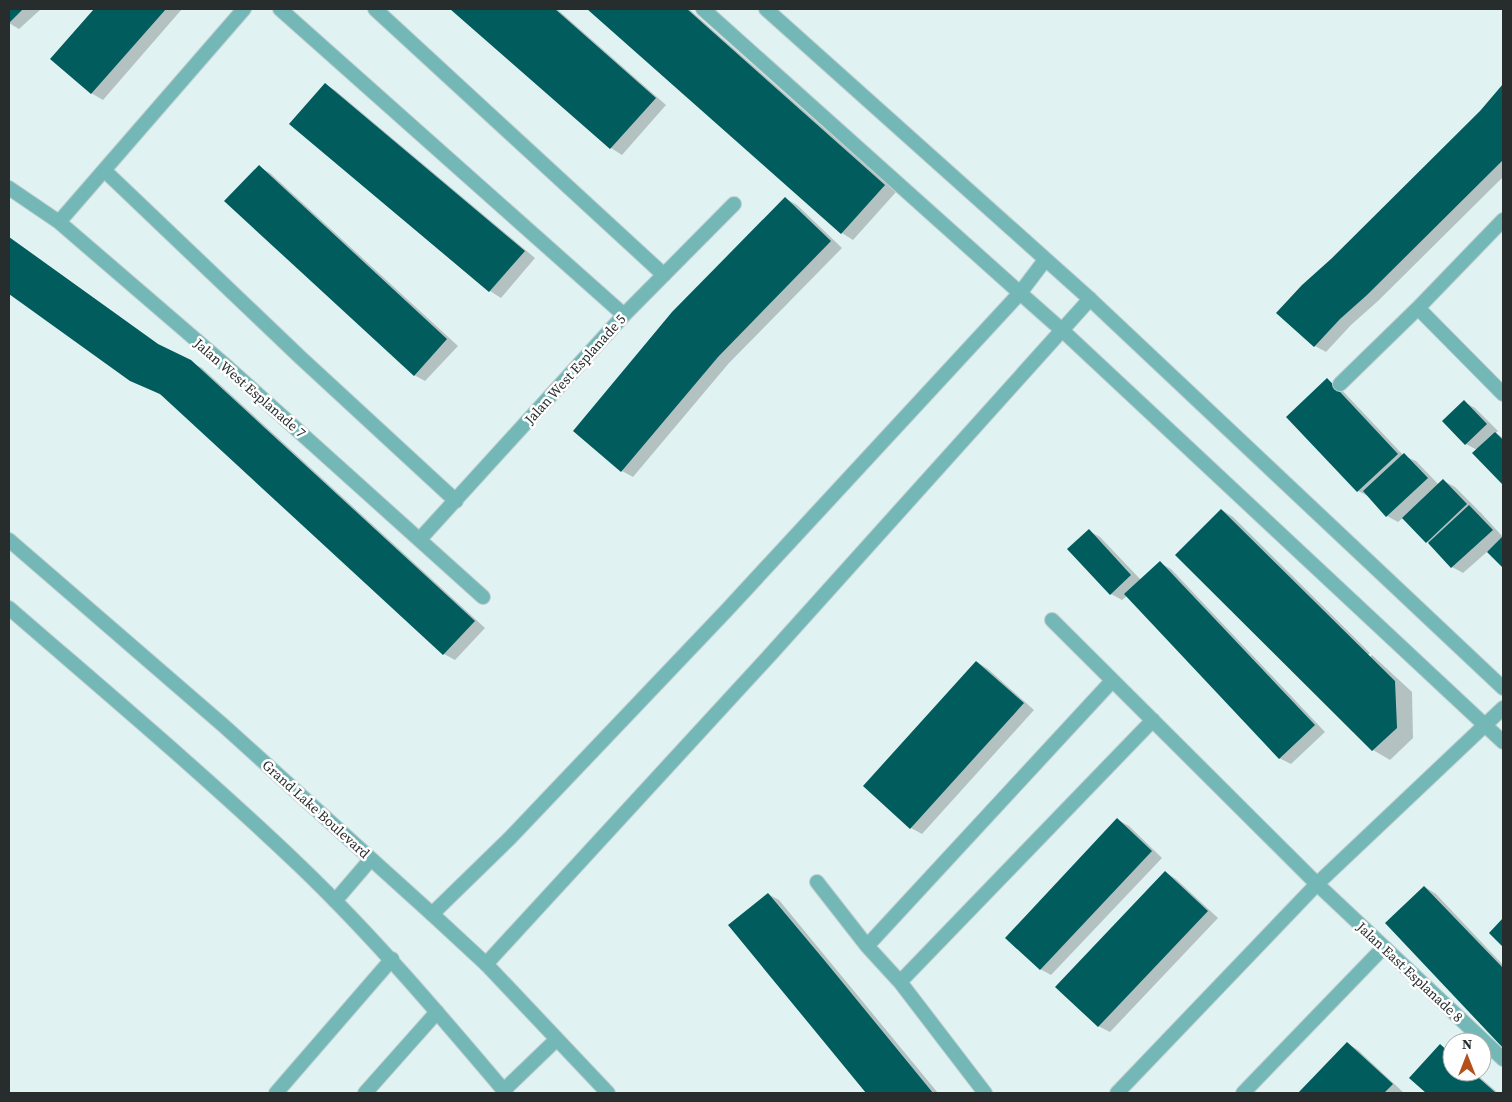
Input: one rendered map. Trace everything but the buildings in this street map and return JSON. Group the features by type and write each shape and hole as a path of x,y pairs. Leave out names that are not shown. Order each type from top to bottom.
{"street":[{"path":"59,222 106,171 244,9"},
{"path":"280,9 624,315"},
{"path":"375,9 664,275"},
{"path":"702,9 1062,331 1503,742"},
{"path":"766,9 1090,299 1503,688"},
{"path":"106,171 301,358 456,500"},
{"name":"Jalan West Esplanade 7","path":"9,188 59,222 224,364 483,597"},
{"name":"Jalan West Esplanade 5","path":"420,539 624,315 734,204"},
{"path":"1340,384 1418,308 1503,220"},
{"path":"432,914 510,838 732,603 1020,293 1045,260"},
{"path":"486,964 777,648 1090,299"},
{"path":"1418,308 1503,394"},
{"name":"Grand Lake Boulevard","path":"9,540 216,720 432,914 486,964 608,1093"},
{"path":"9,608 214,786 301,867 392,959 505,1092 557,1039"},
{"name":"Jalan East Esplanade 8","path":"1052,620 1317,884 1503,1059"},
{"path":"867,946 1112,681"},
{"path":"1117,1093 1317,884 1503,708"},
{"path":"900,982 1153,720"},
{"path":"335,901 372,859"},
{"path":"816,882 867,946 900,982 985,1093"},
{"path":"1242,1093 1384,947"},
{"path":"276,1093 392,959"},
{"path":"365,1093 437,1012"}]}
